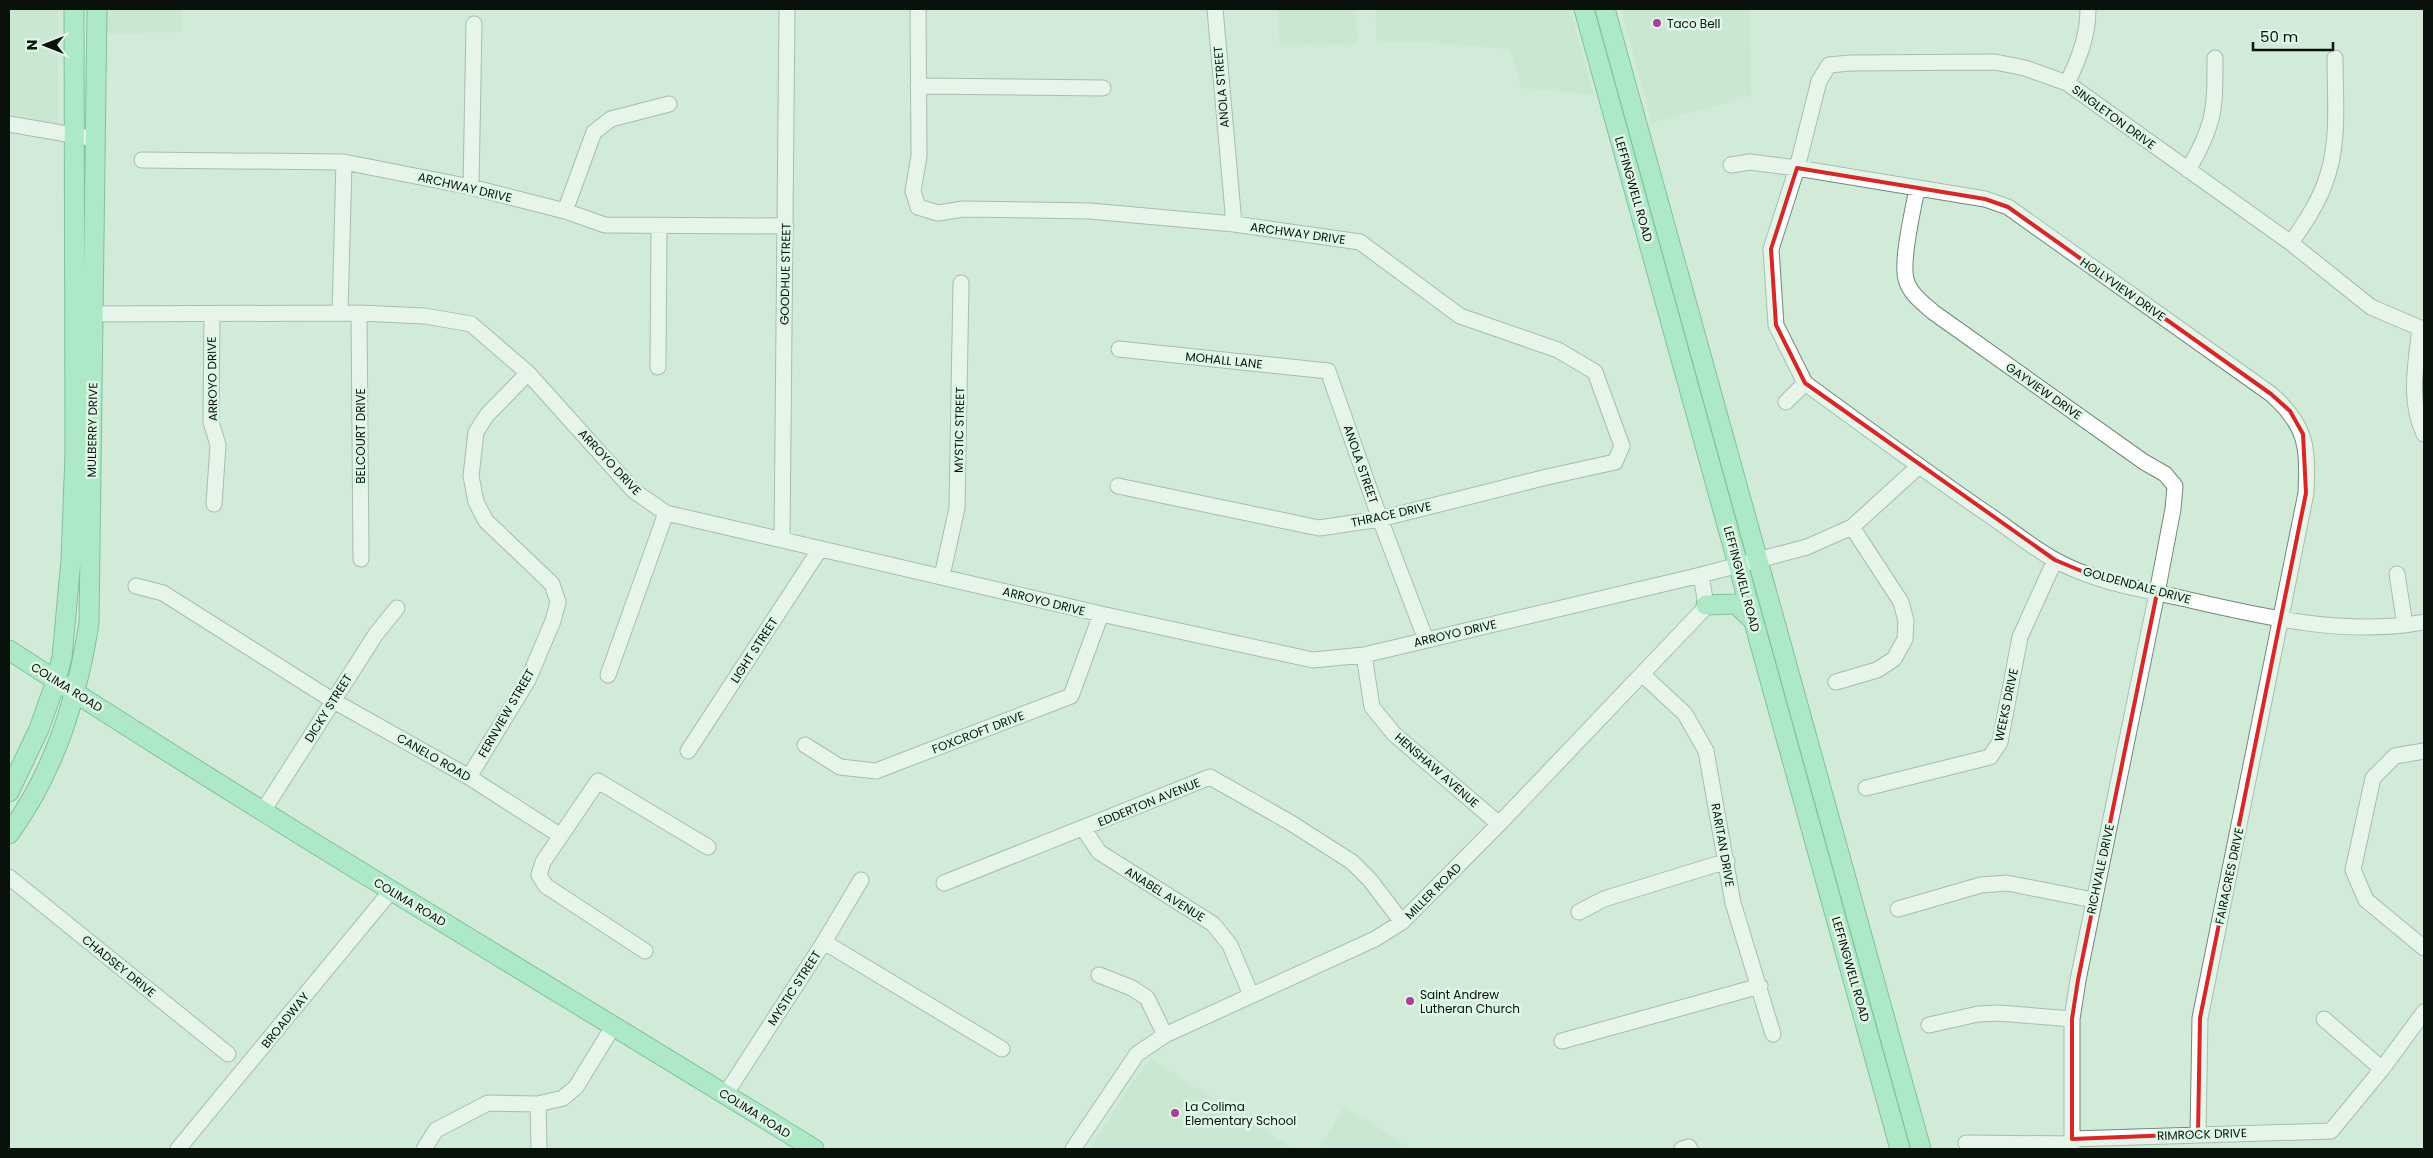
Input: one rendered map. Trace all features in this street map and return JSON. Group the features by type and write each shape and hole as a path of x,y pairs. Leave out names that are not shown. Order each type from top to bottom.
{"main road":[{"name":"MULBERRY DRIVE","path":"9,792 39,729 56,681 62,657 71,560 75,454 73,315 74,9"},
{"name":"MULBERRY DRIVE","path":"9,834 40,784 67,722 82,671 89,615 97,9"},
{"name":"LEFFINGWELL ROAD","path":"1584,9 1900,1149"},
{"name":"LEFFINGWELL ROAD","path":"1606,9 1921,1149"},
{"path":"1706,605 1736,604 1754,621"},
{"name":"COLIMA ROAD","path":"9,650 391,891 614,1025 814,1149"}],"street":[{"name":"GOODHUE STREET","path":"782,540 787,9"},
{"path":"918,9 918,86 1103,88"},
{"name":"ANOLA STREET","path":"1215,9 1234,224"},
{"path":"2067,83 2079,60 2088,25 2088,9"},
{"path":"471,187 474,24"},
{"path":"2188,170 2204,143 2212,123 2215,104 2215,58"},
{"path":"2291,243 2313,209 2326,183 2335,130 2335,58"},
{"name":"SINGLETON DRIVE","path":"1797,168 1819,81 1829,65 1850,62 1994,62 2025,68 2067,83 2291,243 2370,306 2422,328"},
{"name":"ARCHWAY DRIVE","path":"918,86 919,156 914,191 918,207 938,213 963,209 1090,211 1234,224 1360,242 1460,316 1558,350 1595,372 1622,446"},
{"path":"565,211 594,132 611,118 669,104"},
{"path":"9,124 96,139"},
{"name":"ARCHWAY DRIVE","path":"142,160 344,162 471,187 565,211 605,225 786,226"},
{"path":"340,313 344,162"},
{"name":"HOLLYVIEW DRIVE","path":"1731,165 1750,162 1797,168 1985,199 2008,207 2271,394 2290,411 2303,434 2308,463 2306,493 2281,620"},
{"name":"GOLDENDALE DRIVE","path":"1797,168 1771,250 1776,325 1805,383 1918,466 2055,560 2096,577 2157,593 2281,620 2348,626 2405,625 2424,622"},
{"name":"GAYVIEW DRIVE","path":"1917,189 1906,261 1906,280 1914,295 1933,312 2095,428 2144,462 2165,474 2175,486 2173,509 2157,593"},
{"path":"658,367 659,226"},
{"name":"MYSTIC STREET","path":"942,576 957,508 961,284"},
{"name":"ARROYO DRIVE","path":"73,315 94,313 359,313 425,316 471,324 528,373 634,491 666,513 1101,614 1313,660 1364,655 1701,575 1807,547 1852,527 1918,466"},
{"name":"BELCOURT DRIVE","path":"359,313 360,559"},
{"name":"ARROYO DRIVE","path":"212,314 211,422 218,445 214,504"},
{"path":"2422,328 2414,393 2418,421 2424,434"},
{"name":"MOHALL LANE","path":"1119,349 1328,371"},
{"name":"ANOLA STREET","path":"1328,371 1380,519 1426,640"},
{"name":"FERNVIEW STREET","path":"469,777 528,680 553,621 558,602 552,584 486,521 476,502 471,476 476,432 487,415 528,373"},
{"path":"1786,402 1805,383"},
{"name":"THRACE DRIVE","path":"1118,486 1319,528 1380,519 1547,476 1615,462 1622,446"},
{"path":"608,675 666,513"},
{"path":"1836,682 1877,670 1894,659 1905,639 1906,621 1900,602 1852,527"},
{"name":"LIGHT STREET","path":"688,751 820,549"},
{"name":"WEEKS DRIVE","path":"1866,788 1990,757 2000,742 2020,637 2055,560"},
{"path":"2397,574 2405,625"},
{"path":"1701,575 1706,605"},
{"name":"CANELO ROAD","path":"136,586 163,593 332,700 469,777 561,836"},
{"name":"RICHVALE DRIVE","path":"2072,1144 2072,1019 2093,900 2157,593"},
{"name":"MILLER ROAD","path":"1073,1149 1137,1054 1165,1035 1375,939 1402,922 1500,824 1706,605"},
{"name":"DICKY STREET","path":"263,810 332,700 376,634 397,608"},
{"name":"FOXCROFT DRIVE","path":"805,745 840,767 876,771 1070,696 1101,614"},
{"name":"FAIRACRES DRIVE","path":"2198,1134 2200,1018 2281,620"},
{"name":"HENSHAW AVENUE","path":"1364,655 1372,707 1394,734 1500,824"},
{"name":"RARITAN DRIVE","path":"1642,674 1685,714 1706,751 1733,903 1760,986 1773,1034"},
{"path":"2424,751 2395,756 2373,778 2353,870 2366,900 2424,948"},
{"name":"EDDERTON AVENUE","path":"944,883 1210,777 1292,824 1352,862 1370,880 1402,922"},
{"path":"645,951 546,886 539,875 543,862 598,781 708,847"},
{"name":"ANABEL AVENUE","path":"1082,828 1099,852 1213,924 1230,945 1251,995"},
{"path":"1579,912 1604,900 1727,862"},
{"name":"CHADSEY DRIVE","path":"9,877 228,1054"},
{"name":"MYSTIC STREET","path":"726,1095 824,942 861,880"},
{"path":"1898,909 1981,885 2007,883 2093,900"},
{"name":"BROADWAY","path":"178,1149 391,891"},
{"path":"824,942 1002,1049"},
{"path":"1099,975 1132,988 1147,998 1165,1035"},
{"path":"1562,1040 1760,986"},
{"path":"2324,1019 2382,1069 2424,1012"},
{"path":"1929,1026 1978,1014 1999,1013 2072,1019"},
{"path":"424,1149 436,1130 488,1103 538,1104 563,1098 576,1088 614,1025"},
{"name":"RIMROCK DRIVE","path":"1966,1144 2072,1144 2198,1134 2331,1131 2382,1069"},
{"path":"538,1104 539,1149"},
{"path":"1682,1149 1689,1147 1690,1149"}],"highlighted area":[{"path":"1797,168 1985,199 2008,207 2271,394 2290,411 2303,434 2306,493 2200,1018 2198,1134 2072,1139 2072,1019 2078,980 2157,593 2096,577 2055,560 1805,383 1776,325 1771,249"}],"shaded area":[{"path":"9,9 58,9 58,127 9,115"},
{"path":"107,9 182,9 182,32 107,34"},
{"path":"1277,9 1355,9 1358,44 1280,45"},
{"path":"1375,9 1570,9 1594,95 1521,88 1510,49 1422,42 1377,43"},
{"path":"1621,9 1750,9 1751,96 1652,123"},
{"name":"La Colima Elementary School","path":"1151,1059 1294,1149 1090,1149 1134,1080"},
{"name":"La Colima Elementary School","path":"1344,1107 1413,1149 1319,1149"}],"place":[{"name":"Taco Bell","path":"1657,23"},
{"name":"Saint Andrew Lutheran Church","path":"1410,1001"},
{"name":"La Colima Elementary School","path":"1175,1113"}]}
